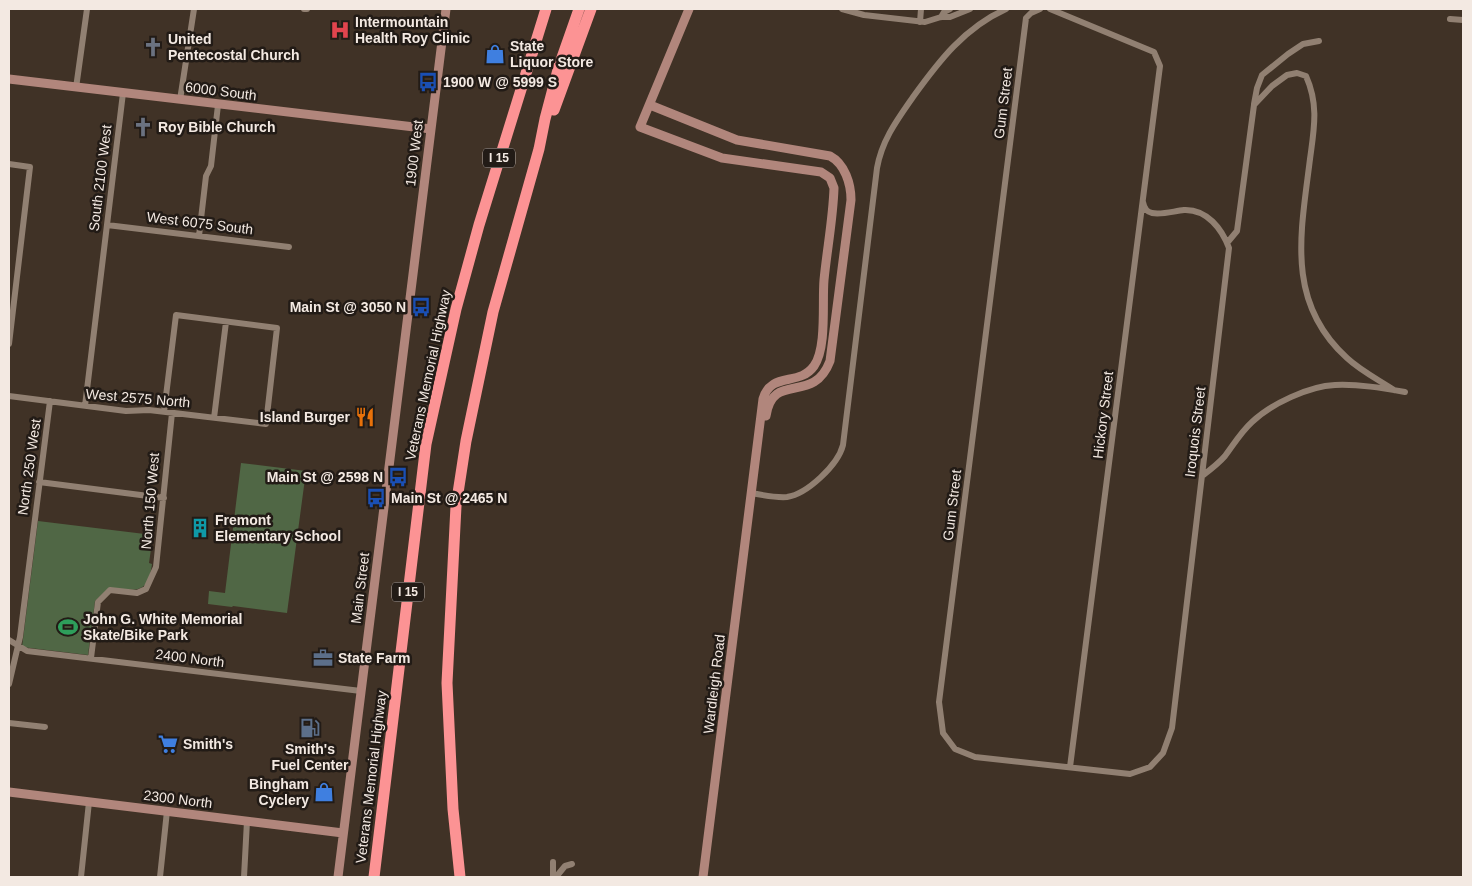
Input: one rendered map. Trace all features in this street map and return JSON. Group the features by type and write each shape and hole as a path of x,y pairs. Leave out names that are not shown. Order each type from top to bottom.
{"highway":[{"name":"Veterans Memorial Highway","path":"374,877 426,444 456,308 546,9"},
{"name":"I 15","path":"460,877 446,683 456,506 466,441 493,312 539,149 559,66 579,9"},
{"path":"539,149 591,9"}],"main road":[{"name":"1900 West","path":"410,301 446,9"},
{"path":"689,9 638,131 722,158 821,172 830,178 834,185 824,279 819,356 813,368 806,374 794,379 777,382 765,393 752,493"},
{"name":"6000 South","path":"9,79 431,129"},
{"path":"650,105 737,140 830,156 842,166 849,184 851,200 830,361 826,370 815,382 801,388 782,390 770,402 760,468 752,493"},
{"name":"Main Street","path":"338,877 410,301"},
{"name":"Wardleigh Road","path":"703,877 752,493"},
{"name":"2300 North","path":"9,792 343,833"}],"street":[{"path":"76,88 87,9"},
{"path":"180,100 194,9"},
{"path":"842,9 864,15 920,22 950,17 970,9"},
{"path":"920,22 921,9"},
{"path":"941,17 944,12 950,9"},
{"path":"752,493 781,497 797,494 805,490 838,458 843,441 877,168 882,146 893,125 949,49 973,28 1006,9"},
{"name":"Gum Street","path":"1040,9 1031,13 1026,18 939,702 943,733 956,749 976,757 1130,774 1150,767 1163,753 1172,728"},
{"name":"Hickory Street","path":"1050,9 1154,52 1160,66 1070,767"},
{"path":"1450,19 1463,20"},
{"path":"1143,202 1145,209 1152,213 1187,210 1204,216 1215,223 1227,243 1237,231 1254,106 1257,88 1262,75 1303,44 1319,41"},
{"path":"1254,106 1272,86 1287,75 1297,73 1306,76 1311,89 1316,115 1300,254 1308,301 1318,323 1331,342 1348,359 1394,390"},
{"name":"South 2100 West","path":"85,406 123,93"},
{"path":"199,236 206,176 211,166 218,105"},
{"path":"9,164 30,167 9,344"},
{"name":"West 6075 South","path":"108,225 289,247"},
{"name":"Iroquois Street","path":"1172,728 1229,248 1227,243"},
{"path":"164,412 176,316 226,322 214,418"},
{"name":"West 2575 North","path":"9,396 126,411 164,412 266,424 277,328 226,322"},
{"path":"1202,476 1224,458 1251,422 1287,399 1333,385 1366,386 1405,392"},
{"name":"North 250 West","path":"9,684 18,646 50,401"},
{"name":"North 150 West","path":"91,658 98,602 110,590 137,593 146,589 156,567 172,413"},
{"path":"39,482 164,498"},
{"name":"2400 North","path":"9,640 27,651 361,692"},
{"path":"9,723 45,728"},
{"path":"80,877 89,802"},
{"path":"160,877 167,811"},
{"path":"244,877 247,821"},
{"path":"554,862 554,877"},
{"path":"554,877 565,866 572,864"}],"green space":[{"path":"241,463 306,471 287,613 208,604 209,591 225,593"},
{"path":"38,521 153,535 149,563 152,564 147,582 139,589 133,590 109,588 95,601 88,655 22,647"}],"place":[{"name":"Intermountain Health Roy Clinic","path":"340,30"},
{"name":"United Pentecostal Church","path":"153,47"},
{"name":"State Liquor Store","path":"495,54"},
{"name":"1900 W @ 5999 S","path":"428,82"},
{"name":"Roy Bible Church","path":"143,127"},
{"name":"Main St @ 3050 N","path":"421,307"},
{"name":"Island Burger","path":"365,417"},
{"name":"Main St @ 2598 N","path":"398,477"},
{"name":"Main St @ 2465 N","path":"376,498"},
{"name":"Fremont Elementary School","path":"200,528"},
{"name":"John G. White Memorial Skate/Bike Park","path":"68,627"},
{"name":"State Farm","path":"323,658"},
{"name":"Smith's Fuel Center","path":"310,728"},
{"name":"Smith's","path":"168,744"},
{"name":"Bingham Cyclery","path":"324,792"}]}
